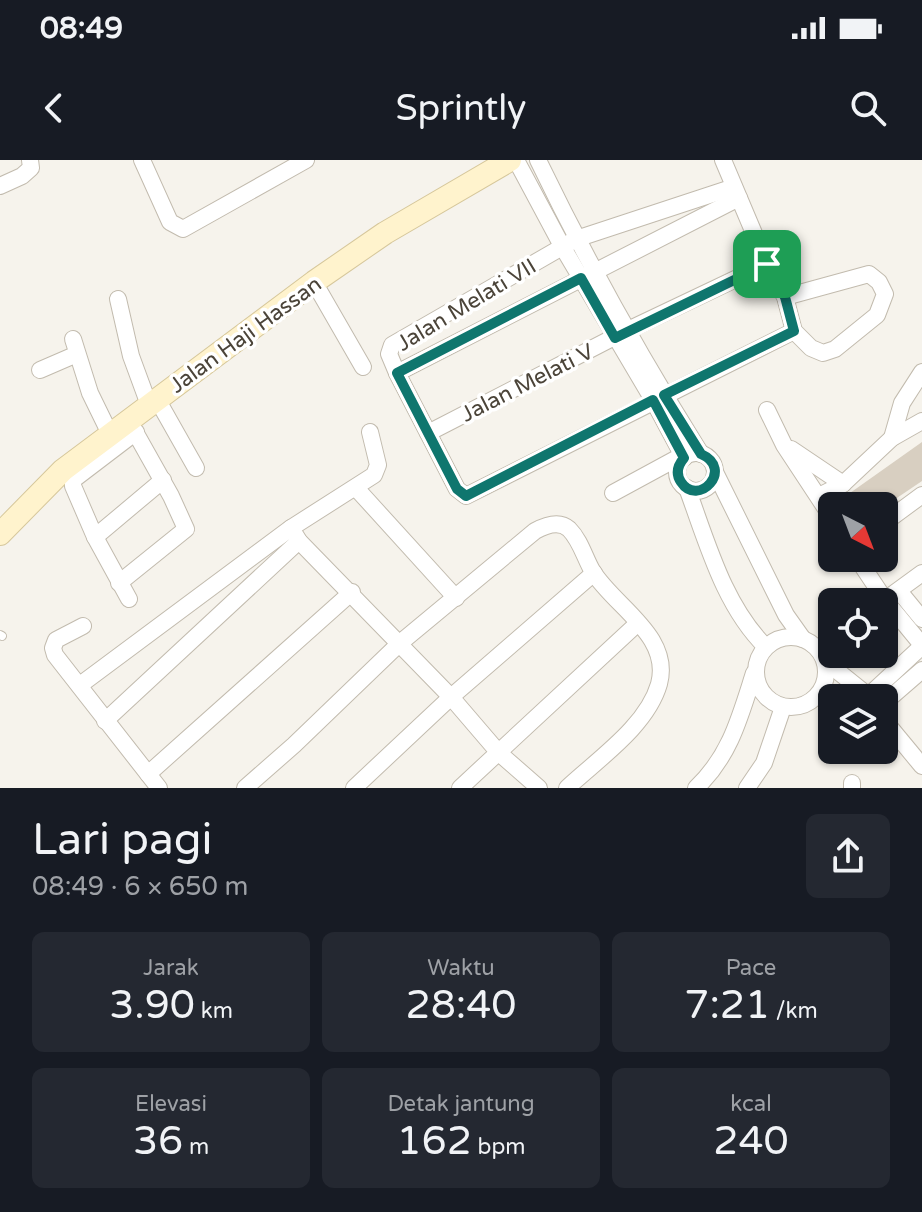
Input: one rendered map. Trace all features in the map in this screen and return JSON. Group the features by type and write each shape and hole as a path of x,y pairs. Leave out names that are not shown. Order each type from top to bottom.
{"street":[{"path":"0,186 22,176 31,168 30,160"},
{"path":"142,160 170,222 183,229 306,160"},
{"name":"Jalan Haji Hassan","path":"0,534 63,470 110,434 132,426 153,402 314,282 385,233 510,160"},
{"path":"516,160 569,243 659,398 701,454 711,461 786,615 803,639 818,650"},
{"path":"538,160 569,243"},
{"path":"723,160 767,264 785,297 794,331 811,348 823,353 835,349 877,315 885,294 879,282 869,274 785,297"},
{"path":"397,373 588,275 736,192"},
{"name":"Jalan Melati VII","path":"659,398 466,496 457,489 389,354 392,345 569,243 736,192"},
{"name":"Jalan Melati V","path":"428,433 620,334 767,264"},
{"path":"314,282 363,367"},
{"path":"118,299 131,356 153,402 196,468"},
{"path":"659,398 794,331"},
{"path":"40,370 75,346 90,393 110,434"},
{"path":"892,438 902,403 921,374"},
{"path":"659,398 683,457 678,474 687,488 714,561 748,630 766,647"},
{"path":"767,410 784,445 818,495"},
{"path":"827,492 843,484 892,438 922,421"},
{"path":"119,583 186,529 132,426 73,480 74,492 95,537 119,583 129,599"},
{"path":"80,685 295,534 377,470 370,432"},
{"path":"784,445 843,484"},
{"path":"613,493 683,457 701,454"},
{"path":"687,488 705,488 715,472"},
{"path":"95,537 163,480"},
{"path":"356,488 456,598"},
{"path":"898,513 922,495"},
{"path":"245,788 400,643 535,531 559,524 569,529 594,573 652,641 659,656 660,680 651,707 640,721 567,788"},
{"path":"295,534 451,697 499,753 539,788"},
{"path":"105,721 295,534"},
{"path":"870,572 885,588"},
{"path":"354,788 451,697 594,573"},
{"path":"898,591 922,573"},
{"path":"83,626 53,644 55,655 153,781 352,592"},
{"path":"898,601 922,619"},
{"path":"883,684 922,646 898,606"},
{"path":"460,788 638,623"},
{"path":"696,788 712,772 731,744 755,668 766,647 783,638 803,639"},
{"path":"755,668 759,689 765,697 783,707 798,707 818,700"},
{"path":"834,668 853,684"},
{"path":"898,691 922,670"},
{"path":"747,788 764,763 783,707"},
{"path":"898,738 922,766"}],"building":[{"path":"922,442 922,481 898,497 898,492 851,492"}],"route":[{"path":"767,264 785,297 794,331 664,395 701,454 707,456 714,466 714,479 699,490 687,488 679,480 678,468 684,458 653,400 466,496 457,489 397,373 581,278 615,338 767,264"}]}
